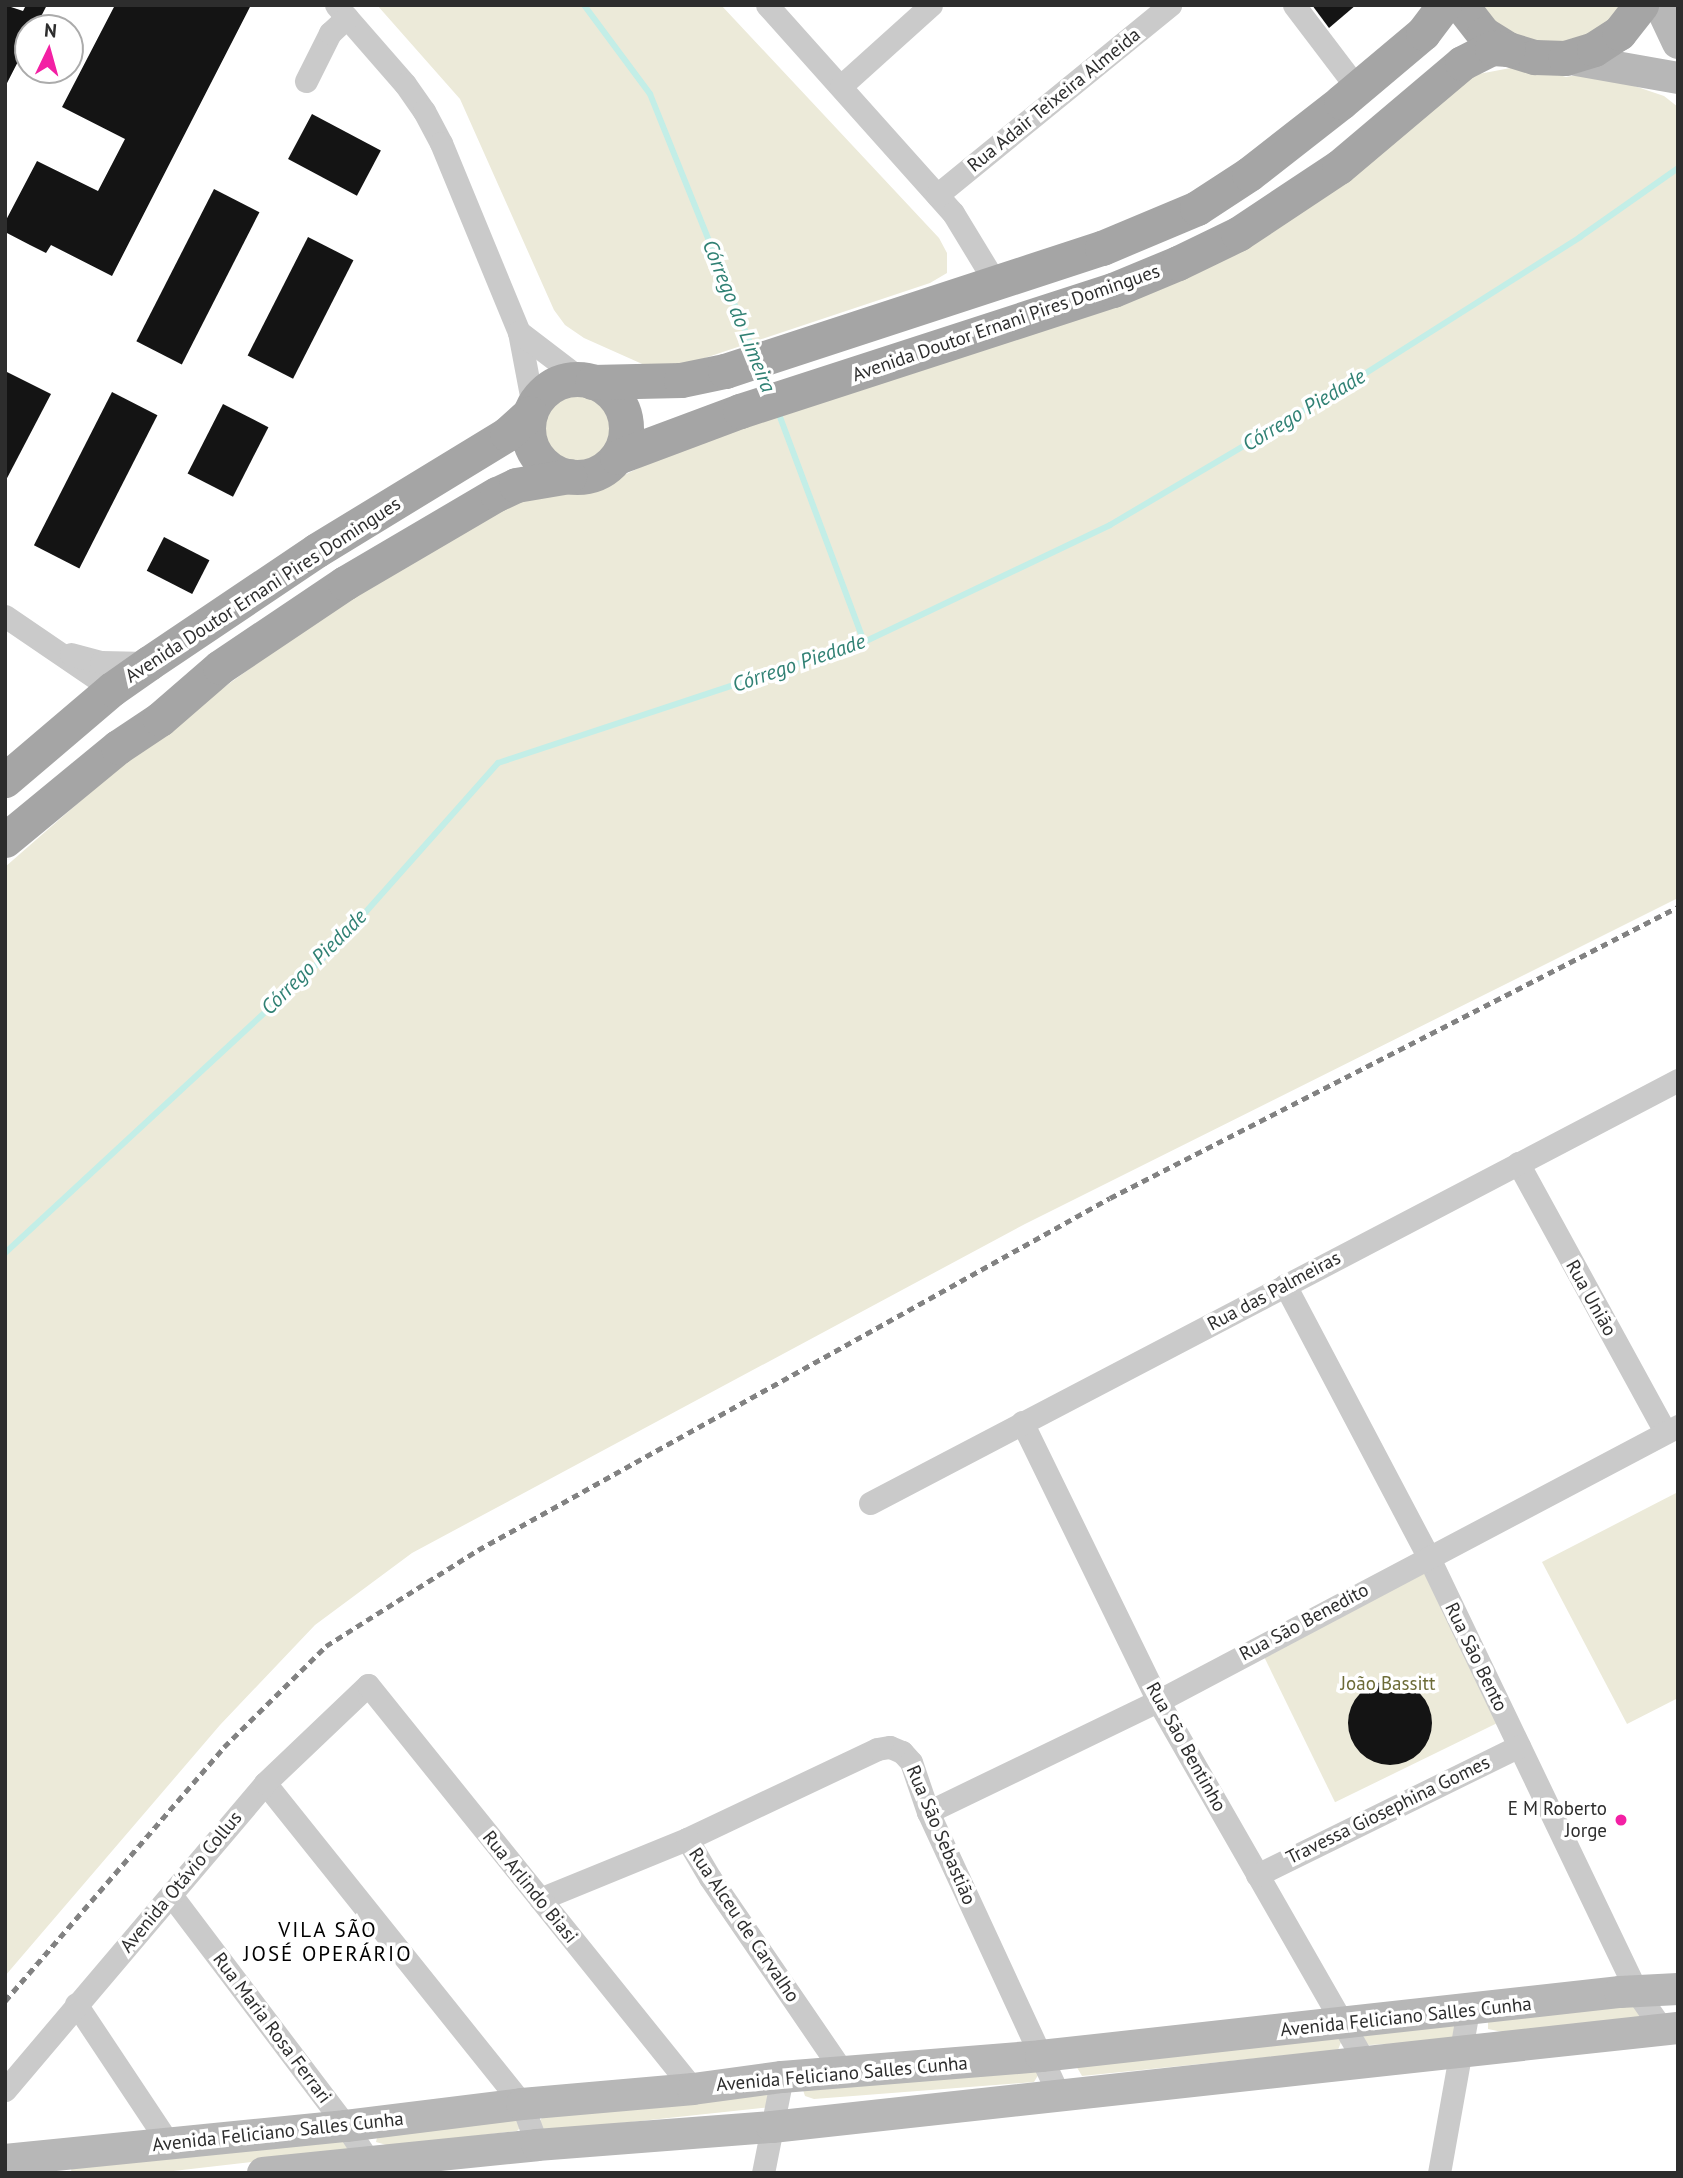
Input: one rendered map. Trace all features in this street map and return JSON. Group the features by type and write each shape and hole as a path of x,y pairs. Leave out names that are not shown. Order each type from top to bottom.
{"main road":[{"name":"Avenida Doutor Ernani Pires Domingues","path":"587,381 681,380 725,371 1102,248 1197,208 1249,174 1357,88 1423,33 1444,5"},
{"path":"1461,5 1484,34 1508,49 1535,57 1565,58 1678,78"},
{"path":"1565,58 1594,49 1619,33 1641,5"},
{"path":"1660,5 1678,43"},
{"name":"Avenida Doutor Ernani Pires Domingues","path":"617,457 740,411 1113,290 1178,263 1238,234 1339,167 1462,63 1492,48 1508,49"},
{"path":"587,381 608,390 620,405 626,422 625,440 617,457 604,469 587,476 569,476 553,471 536,453 528,429 532,409 554,385 587,381"},
{"name":"Avenida Doutor Ernani Pires Domingues","path":"5,780 112,689 317,550 507,433 532,409"},
{"name":"Avenida Doutor Ernani Pires Domingues","path":"5,840 118,747 160,719 219,667 345,583 516,485 569,476"},
{"name":"Avenida Feliciano Salles Cunha","path":"5,2160 60,2164 169,2144 522,2104 693,2089 782,2077 1041,2056 1620,1992 1678,1989"},
{"name":"Avenida Feliciano Salles Cunha","path":"263,2173 537,2144 772,2126 1670,2029"}],"street":[{"path":"767,5 953,213 995,282"},
{"path":"841,86 931,5"},
{"name":"Rua Adair Teixeira Almeida","path":"937,195 1170,5"},
{"path":"1294,5 1357,88"},
{"path":"306,81 342,11 424,111 458,180 519,332 532,409"},
{"path":"519,332 587,381"},
{"path":"5,616 58,649 112,689"},
{"path":"58,649 101,662 149,663"},
{"name":"Rua das Palmeiras","path":"870,1503 1678,1080"},
{"name":"Rua União","path":"1518,1163 1671,1429"},
{"name":"Rua São Bento","path":"1285,1285 1428,1556 1637,1993 1670,2029"},
{"name":"Rua São Bentinho","path":"1022,1422 1158,1700 1365,2063"},
{"name":"Rua São Benedito","path":"928,1812 1158,1700 1671,1429"},
{"name":"Avenida Otávio Collus","path":"5,2090 265,1783 368,1685"},
{"name":"Rua Arlindo Biasi","path":"368,1685 693,2089"},
{"name":"Travessa Giosephina Gomes","path":"1257,1875 1519,1746"},
{"name":"Rua São Sebastião","path":"687,1839 858,1758 890,1747 902,1752 911,1762 928,1812 1059,2096"},
{"path":"265,1783 522,2104 537,2144"},
{"name":"Rua Alceu de Carvalho","path":"540,1899 687,1839 710,1878 843,2072"},
{"name":"Rua Maria Rosa Ferrari","path":"171,1895 346,2126 370,2163"},
{"path":"76,2004 169,2144"},
{"path":"1439,2173 1463,2053 1468,2010"},
{"path":"763,2173 782,2077"}],"green space":[{"path":"377,5 721,5 939,238 947,253 947,273 930,283 684,365 649,367 584,338 565,325 554,310 460,99"},
{"path":"1479,5 1626,5 1595,34 1557,45 1517,38 1485,15"},
{"path":"1526,65 1566,77 1593,72 1664,96 1678,107 1678,898 1025,1224 412,1553 315,1625 220,1725 5,1976 5,867 149,741 344,601 518,501 614,480 715,431 1132,299 1458,78"},
{"path":"577,386 594,389 608,398 617,412 620,429 617,446 608,460 594,469 577,472 560,469 546,460 537,446 534,429 537,412 546,398 560,389"},
{"path":"1678,1492 1678,1698 1627,1724 1542,1562"},
{"name":"João Bassitt","path":"1425,1567 1500,1722 1335,1802 1260,1648"},
{"path":"1632,2001 1643,2012 1639,2020 1507,2033 1488,2029 1488,2020"},
{"path":"1454,2025 1456,2040 1369,2045 1364,2043 1363,2037 1368,2034"},
{"path":"1335,2030 1341,2042 1338,2050 1082,2076 1075,2064"},
{"path":"1035,2064 1040,2072 1034,2082 814,2099 805,2096 803,2090"},
{"path":"769,2094 771,2107 547,2131 540,2129 539,2122 544,2115"},
{"path":"518,2118 522,2126 517,2131 390,2146 376,2142 378,2133"},
{"path":"326,2135 347,2143 347,2151 156,2173 71,2173 72,2161"}],"building":[{"path":"5,5 23,11 26,5 47,5 42,14 14,14 14,69 5,87"},
{"path":"115,5 251,5 112,276 51,245 46,253 5,232 5,222 37,161 98,191 125,139 62,107 74,84 84,84 84,65"},
{"path":"1312,5 1356,5 1329,28"},
{"path":"312,114 381,151 357,196 288,159"},
{"path":"214,189 259,212 182,365 136,341"},
{"path":"308,237 353,260 293,379 248,356"},
{"path":"5,371 51,394 5,482"},
{"path":"112,392 157,415 79,568 34,545"},
{"path":"223,404 268,427 233,497 188,473"},
{"path":"164,537 209,560 192,594 147,571"},
{"path":"1390,1681 1406,1684 1425,1700 1432,1723 1429,1739 1413,1758 1390,1765 1374,1762 1355,1746 1348,1723 1351,1707 1367,1688"}],"waterway":[{"name":"Córrego do Limeira","path":"584,5 650,94 753,350"},
{"name":"Córrego Piedade","path":"5,1253 332,950 498,763 864,642 1110,525 1355,380 1580,237 1678,168"},
{"name":"Córrego do Limeira","path":"777,409 864,642"}],"railway":[{"path":"5,2001 224,1747 326,1646 478,1550 1110,1198 1678,907"}],"place":[{"name":"E M Roberto Jorge","path":"1621,1820"}],"district":[{"name":"VILA SÃO JOSÉ OPERÁRIO","path":"328,1942"}]}
